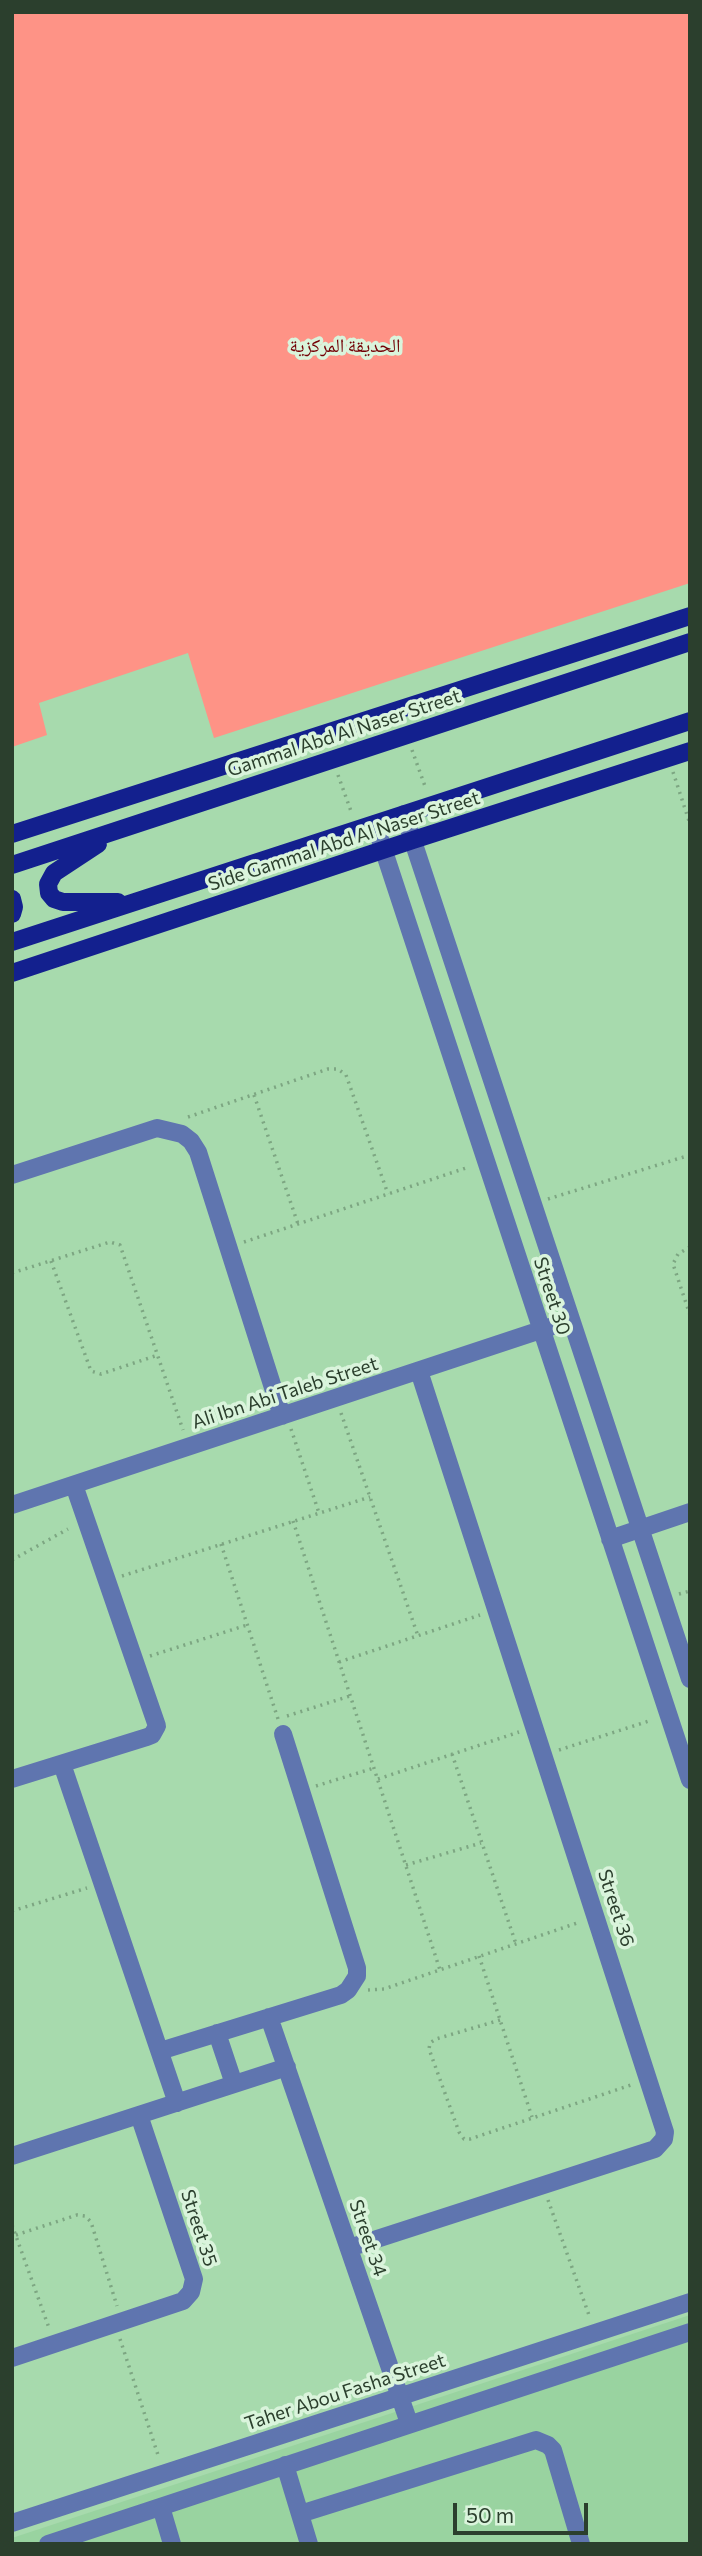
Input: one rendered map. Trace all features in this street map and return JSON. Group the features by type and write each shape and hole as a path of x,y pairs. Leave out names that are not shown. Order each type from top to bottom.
{"main road":[{"path":"12,834 690,616"},
{"name":"Gammal Abd Al Naser Street","path":"12,865 690,642"},
{"path":"639,659 690,654"},
{"path":"12,942 687,721"},
{"path":"334,730 338,757"},
{"name":"Side Gammal Abd Al Naser Street","path":"12,973 690,751"},
{"path":"122,829 54,873 48,888 51,896 63,902 135,902"},
{"path":"12,899 15,907 12,914"}],"street":[{"name":"Street 30","path":"404,814 690,1679"},
{"name":"Street 30","path":"375,824 690,1780"},
{"path":"12,1175 157,1128 182,1134 191,1141 198,1152 284,1415"},
{"name":"Ali Ibn Abi Taleb Street","path":"12,1505 571,1321"},
{"name":"Street 36","path":"349,2248 655,2149 664,2139 664,2125 419,1371"},
{"path":"12,1779 147,1737 155,1731 157,1721 74,1485"},
{"path":"610,1539 690,1512"},
{"path":"160,2051 341,1995 354,1984 357,1968 280,1726"},
{"path":"62,1764 177,2103"},
{"name":"Street 34","path":"269,2017 409,2423"},
{"path":"217,2033 234,2084"},
{"path":"12,2156 287,2067"},
{"name":"Street 35","path":"12,2358 183,2301 188,2297 193,2286 192,2273 139,2115"},
{"name":"Taher Abou Fasha Street","path":"12,2523 690,2302"},
{"path":"48,2544 690,2332"},
{"path":"300,2514 536,2440 553,2450 581,2544"},
{"path":"285,2465 309,2544"},
{"path":"161,2507 173,2544"}],"path":[{"path":"406,735 432,805"},
{"path":"338,757 357,830"},
{"path":"668,758 690,824"},
{"path":"157,1128 328,1069 343,1071 388,1194"},
{"path":"254,1095 298,1224"},
{"path":"533,1203 690,1155"},
{"path":"229,1247 486,1162"},
{"path":"12,1273 110,1241 120,1245 188,1447"},
{"path":"690,1248 678,1254 673,1264 690,1315"},
{"path":"51,1261 91,1371 101,1374 158,1355"},
{"path":"336,1398 418,1636"},
{"path":"284,1415 320,1513"},
{"path":"107,1581 370,1497"},
{"path":"293,1521 440,1970"},
{"path":"12,1560 68,1529"},
{"path":"221,1544 280,1726 350,1696"},
{"path":"340,1662 497,1609"},
{"path":"134,1661 247,1625"},
{"path":"544,1756 668,1714"},
{"path":"378,1779 535,1727"},
{"path":"452,1754 516,1944"},
{"path":"301,1791 374,1768"},
{"path":"406,1865 482,1843"},
{"path":"13,1910 103,1883"},
{"path":"354,1984 374,1991 596,1916"},
{"path":"479,1956 532,2118"},
{"path":"500,2020 430,2043 429,2049 459,2132 464,2139 649,2079"},
{"path":"543,2185 596,2333"},
{"path":"16,2235 77,2215 85,2216 91,2222 164,2473"},
{"path":"12,2225 55,2344"}],"shaded area":[{"path":"690,2315 690,2544 12,2544 12,2538"}],"green space":[{"name":"الحديقة المركزية","path":"12,12 690,12 690,583 214,738 188,653 39,703 47,735 12,747"}]}
